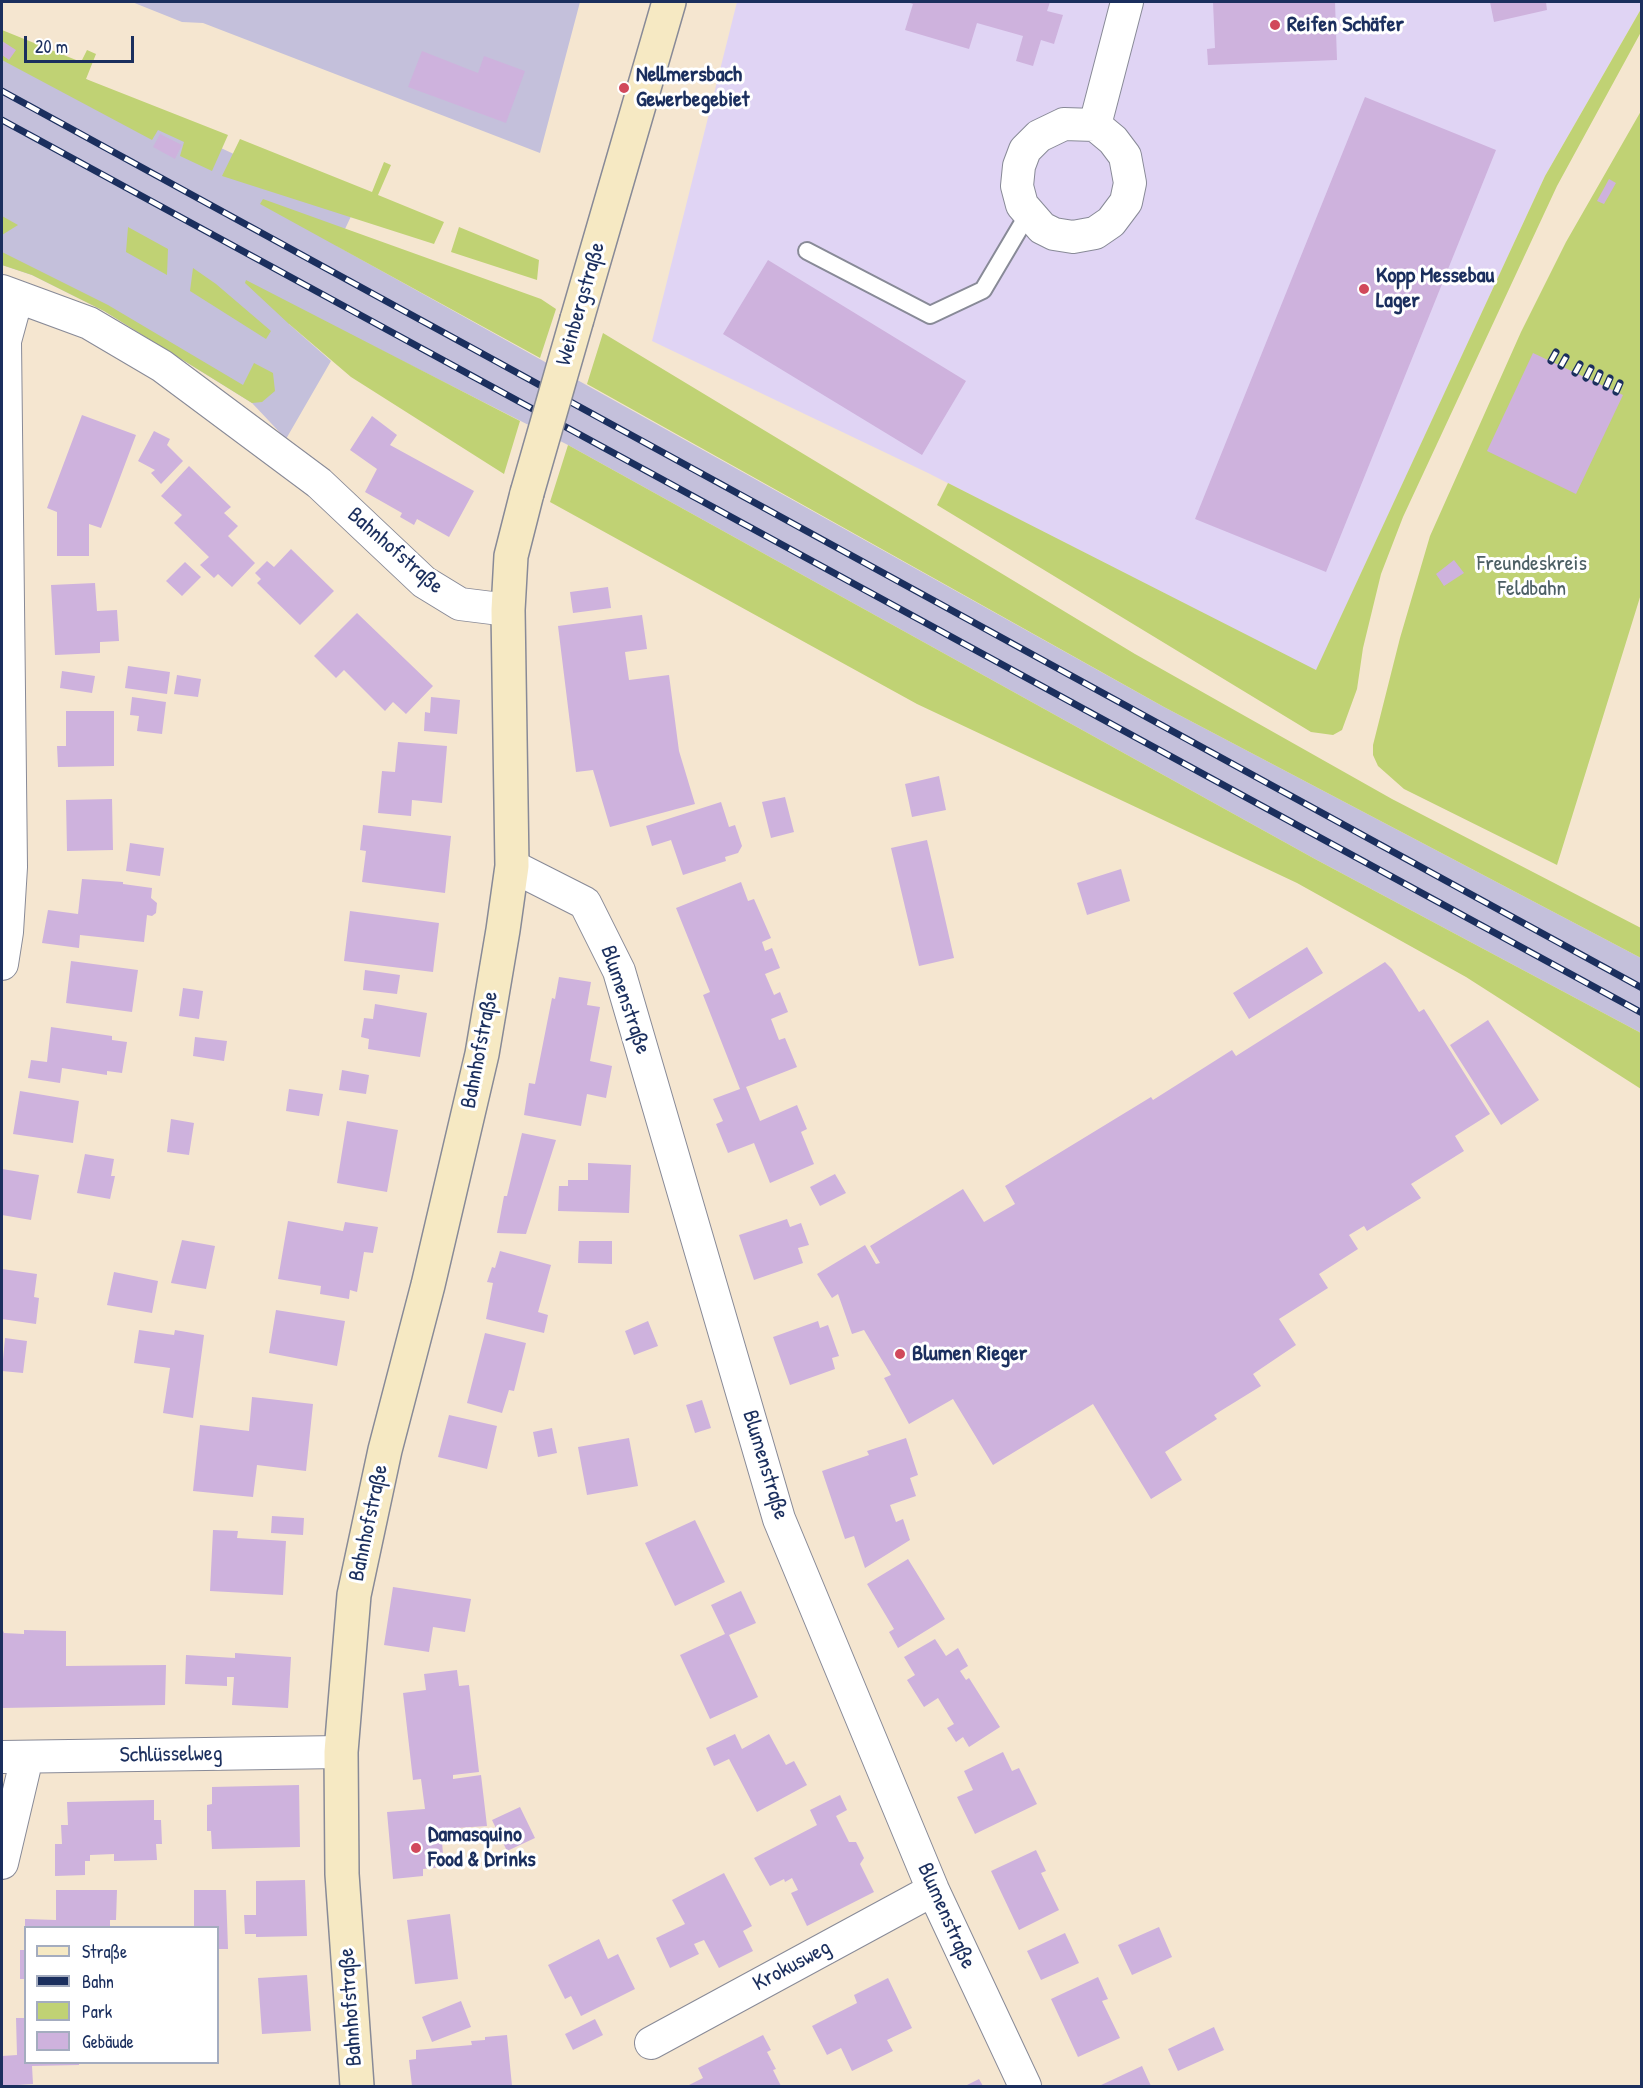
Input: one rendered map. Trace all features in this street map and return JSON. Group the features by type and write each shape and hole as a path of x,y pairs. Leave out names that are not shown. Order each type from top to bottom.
{"street":[{"name":"Weinbergstraße","path":"508,610 511,556 527,493 669,2"},
{"path":"1095,125 1127,2"},
{"path":"1064,124 1095,125 1113,140 1125,156 1130,183 1126,202 1112,222 1095,233 1074,237 1054,234 1028,214 1017,186 1018,166 1025,150 1039,136 1064,124"},
{"path":"2,964 7,932 11,867 5,341 9,294"},
{"name":"Bahnhofstraße","path":"9,294 89,323 162,366 319,483 424,582 460,604 508,610 512,866 482,1053 428,1285 385,1450 354,1595 341,1752 342,1874 357,2086"},
{"name":"Blumenstraße","path":"512,866 585,903 619,972 779,1519 933,1890 1025,2086"},
{"name":"Schlüsselweg","path":"14,1757 341,1752"},
{"path":"2,1863 14,1757"},
{"name":"Krokusweg","path":"651,2043 933,1890"}],"lane":[{"path":"807,251 930,315 983,290 1028,214"}],"shaded area":[{"path":"132,2 580,2 540,153 203,23 182,22"},
{"path":"737,2 1641,2 1641,9 1545,176 1316,671 928,473 652,341"},
{"path":"2,33 163,121 354,210 337,246 1164,707 1641,958 1641,1033 1315,859 568,445 298,308 289,324 331,361 286,439 252,403 104,311 32,275 2,265"}],"green space":[{"path":"1641,9 1641,32 1557,186 1403,517 1381,574 1363,648 1357,689 1342,730 1333,735 1311,732 937,505 948,483 1316,670 1545,176"},
{"path":"2,30 81,62 87,50 96,54 86,79 228,135 212,171 180,156 184,142 158,130 152,140 2,60"},
{"name":"Freundeskreis Feldbahn","path":"1641,111 1641,594 1557,865 1404,789 1378,766 1373,755 1373,745 1400,638 1430,536 1521,332 1566,242"},
{"path":"240,139 372,192 384,162 391,165 378,195 444,222 434,244 222,176"},
{"path":"263,199 541,299 556,309 540,358 260,204"},
{"path":"2,216 18,225 2,235"},
{"path":"128,227 168,249 167,275 126,252"},
{"path":"459,227 539,260 537,280 451,252"},
{"path":"2,252 108,305 243,385 254,363 273,373 275,391 262,402 252,403 104,311 32,275 2,265"},
{"path":"193,268 216,284 271,331 266,339 190,291"},
{"path":"246,280 520,421 504,474 351,377 289,324 245,283"},
{"path":"603,333 1135,654 1392,799 1641,928 1641,958 1164,707 587,384"},
{"path":"568,445 1315,859 1641,1033 1641,1089 1466,977 1297,883 917,704 550,502"}],"building":[{"path":"907,2 1050,2 1047,11 1063,15 1054,44 1041,40 1033,66 1016,61 1023,36 977,23 969,49 905,30 913,4"},
{"name":"Reifen Schäfer","path":"1213,2 1335,2 1337,60 1208,65 1207,49 1215,48"},
{"path":"1490,2 1546,2 1547,10 1494,22"},
{"path":"2,41 16,50 9,60 2,55"},
{"path":"422,51 478,73 484,56 525,71 506,123 408,87"},
{"name":"Kopp Messebau Lager","path":"1365,97 1496,150 1326,572 1195,519"},
{"path":"160,134 182,145 175,159 153,147"},
{"path":"1609,179 1616,183 1604,204 1597,201"},
{"path":"768,260 966,381 922,455 723,334"},
{"path":"1533,353 1623,395 1576,494 1487,451"},
{"path":"82,415 136,435 101,528 89,524 89,556 57,556 57,512 47,508"},
{"path":"372,416 397,435 390,445 474,491 449,537 417,519 414,525 400,517 402,513 365,492 377,469 350,450"},
{"path":"154,431 170,439 167,445 183,461 161,484 151,473 155,470 138,461"},
{"path":"189,466 231,507 224,513 238,526 228,536 255,563 232,587 218,574 214,578 200,565 209,557 174,523 182,515 161,496"},
{"path":"291,549 334,591 300,625 257,583 261,579 255,573 267,561 274,567"},
{"path":"1454,560 1464,573 1444,586 1436,574"},
{"path":"185,562 201,577 182,596 166,581"},
{"path":"95,583 97,611 117,610 119,641 100,642 100,653 55,655 51,585"},
{"path":"608,587 611,608 573,613 570,592"},
{"path":"357,613 433,686 406,714 393,702 385,711 344,670 336,678 314,656"},
{"path":"642,615 647,649 625,652 629,680 669,675 679,751 695,804 610,827 593,770 576,772 558,626"},
{"path":"128,666 170,672 167,694 125,688"},
{"path":"62,671 95,676 92,693 60,688"},
{"path":"177,675 201,679 198,697 174,694"},
{"path":"132,697 166,702 162,734 137,731 139,716 130,715"},
{"path":"431,697 460,700 457,734 424,731 425,712 430,713"},
{"path":"66,711 114,711 114,766 58,767 57,746 66,746"},
{"path":"398,742 447,746 442,803 412,800 411,816 378,813 382,771 395,772"},
{"path":"939,776 946,810 912,817 905,784"},
{"path":"785,797 794,832 771,838 762,802"},
{"path":"112,799 113,850 67,851 66,800"},
{"path":"721,802 729,827 735,825 742,846 738,853 725,857 726,861 683,875 671,840 652,846 646,826"},
{"path":"363,825 451,836 445,893 362,882 366,851 360,850"},
{"path":"927,840 954,958 919,966 891,848"},
{"path":"130,843 164,848 160,876 126,871"},
{"path":"1121,869 1130,901 1087,915 1077,883"},
{"path":"82,879 123,882 123,884 152,888 151,898 157,903 156,913 152,916 147,915 144,942 80,935 79,948 42,943 48,910 78,914"},
{"path":"741,882 748,901 754,899 771,938 762,942 765,951 772,948 780,968 765,974 774,995 780,992 788,1012 771,1019 779,1040 785,1038 797,1067 746,1087 760,1121 797,1105 807,1129 801,1132 814,1164 770,1183 754,1143 728,1153 716,1124 723,1121 713,1099 740,1089 703,995 710,992 676,908"},
{"path":"350,911 439,923 433,972 344,961"},
{"path":"1307,947 1323,973 1249,1019 1233,993"},
{"path":"71,961 138,970 132,1012 66,1003"},
{"path":"1385,962 1392,969 1419,1012 1424,1009 1490,1114 1455,1136 1464,1151 1411,1184 1421,1198 1367,1231 1364,1226 1349,1235 1358,1249 1319,1274 1328,1288 1279,1319 1296,1345 1253,1374 1261,1386 1214,1415 1217,1419 1165,1452 1182,1480 1151,1499 1093,1404 993,1465 953,1399 909,1424 884,1378 891,1375 864,1330 852,1334 838,1294 832,1298 817,1274 865,1245 876,1264 880,1263 870,1246 963,1189 984,1222 1015,1204 1005,1186 1151,1097 1153,1100 1232,1050 1236,1056"},
{"path":"365,970 400,975 397,994 363,990"},
{"path":"559,977 591,982 587,1005 600,1007 590,1061 612,1066 606,1098 587,1094 581,1126 524,1115 529,1083 535,1084 552,998 555,999"},
{"path":"183,988 203,991 199,1019 179,1016"},
{"path":"375,1004 427,1013 420,1057 368,1049 369,1039 361,1037 364,1018 373,1019"},
{"path":"1488,1020 1539,1100 1501,1125 1450,1045"},
{"path":"51,1027 112,1036 112,1040 127,1042 122,1073 107,1071 107,1075 62,1068 60,1083 28,1078 31,1060 47,1062"},
{"path":"195,1037 227,1041 224,1061 193,1056"},
{"path":"342,1070 369,1075 366,1094 339,1090"},
{"path":"289,1089 323,1094 319,1116 286,1111"},
{"path":"20,1091 79,1101 73,1143 13,1134"},
{"path":"171,1119 194,1123 189,1155 167,1152"},
{"path":"347,1121 398,1130 387,1192 337,1183"},
{"path":"522,1133 556,1140 526,1234 497,1233 504,1196 507,1196"},
{"path":"85,1154 114,1159 111,1176 115,1176 110,1199 77,1193"},
{"path":"588,1163 631,1165 629,1213 558,1211 559,1186 568,1186 568,1180 588,1180"},
{"path":"2,1169 39,1175 31,1220 2,1215"},
{"path":"835,1174 846,1193 820,1206 810,1187"},
{"path":"787,1219 790,1227 801,1223 809,1245 798,1248 803,1263 754,1280 739,1235"},
{"path":"288,1221 343,1231 345,1222 378,1227 373,1253 364,1252 357,1292 350,1290 349,1299 320,1294 321,1286 278,1279"},
{"path":"182,1240 215,1246 206,1289 171,1283"},
{"path":"579,1241 612,1241 612,1264 578,1263"},
{"path":"500,1251 551,1265 538,1312 548,1315 544,1333 486,1319 493,1283 487,1282 492,1267 495,1268"},
{"path":"2,1269 37,1274 34,1297 39,1298 36,1324 2,1319"},
{"path":"114,1272 158,1281 152,1313 107,1305"},
{"path":"276,1310 345,1321 337,1366 269,1353"},
{"path":"648,1321 658,1346 634,1355 625,1331"},
{"path":"818,1321 820,1328 828,1325 839,1356 832,1358 835,1369 790,1385 773,1337"},
{"path":"139,1330 174,1335 175,1330 204,1335 193,1418 163,1413 170,1368 134,1363"},
{"path":"485,1333 526,1343 514,1391 509,1390 502,1413 467,1403"},
{"path":"5,1338 27,1341 23,1373 2,1371"},
{"path":"252,1397 313,1404 306,1471 257,1465 253,1497 193,1491 200,1425 249,1431"},
{"path":"702,1400 711,1428 695,1433 686,1405"},
{"path":"449,1415 497,1426 487,1469 438,1457"},
{"path":"552,1428 557,1453 538,1457 533,1432"},
{"path":"629,1438 638,1486 587,1495 578,1447"},
{"path":"906,1438 918,1475 910,1478 916,1496 890,1505 896,1522 903,1519 910,1540 865,1568 854,1536 845,1539 822,1471 869,1455 867,1451"},
{"path":"272,1516 304,1518 303,1535 271,1533"},
{"path":"695,1520 725,1582 675,1606 645,1543"},
{"path":"213,1530 238,1531 237,1538 286,1541 283,1595 210,1591"},
{"path":"908,1559 945,1619 898,1648 889,1632 894,1629 867,1584"},
{"path":"393,1587 471,1599 465,1632 433,1627 429,1652 384,1645"},
{"path":"741,1591 756,1623 729,1635 758,1697 710,1719 680,1655 725,1634 711,1605"},
{"path":"2,1628 4,1633 24,1634 24,1630 66,1631 66,1666 166,1665 165,1705 2,1708"},
{"path":"935,1639 946,1656 958,1648 968,1666 960,1671 966,1680 969,1678 1000,1727 969,1747 963,1737 956,1742 947,1728 954,1724 938,1698 924,1707 907,1680 915,1675 904,1657"},
{"path":"235,1653 291,1657 288,1708 232,1705 234,1677 227,1677 227,1686 185,1684 186,1655 235,1658"},
{"path":"457,1670 459,1686 469,1685 479,1772 453,1775 453,1779 481,1775 487,1826 441,1829 444,1867 423,1869 423,1876 393,1879 387,1812 425,1809 421,1779 413,1780 403,1693 426,1690 424,1674"},
{"path":"735,1734 742,1749 769,1734 786,1765 794,1761 807,1785 757,1812 729,1759 714,1766 706,1748"},
{"path":"1003,1752 1012,1771 1019,1768 1037,1804 975,1834 957,1797 973,1790 964,1771"},
{"path":"299,1785 300,1847 212,1849 211,1831 207,1831 207,1805 212,1804 212,1787"},
{"path":"840,1795 847,1810 836,1816 849,1842 856,1842 864,1858 860,1864 874,1892 807,1926 791,1893 798,1890 792,1878 770,1886 754,1858 817,1825 810,1810"},
{"path":"154,1800 154,1820 161,1820 162,1844 156,1844 157,1860 114,1861 114,1854 90,1855 90,1861 85,1861 85,1875 55,1876 55,1844 62,1844 61,1825 68,1825 67,1802"},
{"path":"520,1807 535,1838 507,1851 492,1820"},
{"path":"1036,1850 1046,1871 1041,1873 1059,1910 1019,1930 991,1871"},
{"path":"724,1873 752,1926 743,1931 753,1951 719,1968 704,1940 694,1944 699,1954 670,1968 656,1938 685,1924 672,1900"},
{"path":"305,1880 307,1936 256,1937 256,1934 245,1934 244,1915 256,1915 256,1881"},
{"path":"56,1890 117,1890 116,1920 110,1920 110,1926 25,1926 25,1919 56,1920"},
{"path":"194,1890 226,1890 228,1949 219,1949 219,1926 194,1926"},
{"path":"450,1914 458,1979 415,1984 407,1920"},
{"path":"1159,1927 1172,1957 1132,1975 1118,1945"},
{"path":"1065,1933 1079,1963 1041,1980 1027,1951"},
{"path":"599,1939 608,1959 618,1954 635,1989 581,2016 571,1996 565,1999 548,1965"},
{"path":"20,1950 24,1950 24,1979 20,1979"},
{"path":"307,1975 311,2031 262,2034 258,1978"},
{"path":"1098,1977 1108,1999 1102,2001 1120,2038 1078,2057 1051,1999"},
{"path":"888,1978 912,2028 887,2040 893,2051 852,2071 841,2048 827,2055 812,2026 857,2003 854,1995"},
{"path":"461,2001 471,2027 432,2042 422,2017"},
{"path":"16,2018 24,2018 24,2064 79,2065 32,2066 33,2084 2,2086 2,2056 17,2055"},
{"path":"595,2019 603,2035 573,2050 565,2034"},
{"path":"1214,2027 1224,2050 1178,2071 1168,2049"},
{"path":"507,2035 512,2086 412,2086 409,2060 416,2059 416,2050 472,2045 471,2041 485,2040 485,2037"},
{"path":"763,2035 771,2050 767,2052 776,2069 773,2070 781,2086 687,2086 703,2078 698,2068"},
{"path":"1142,2066 1151,2086 1099,2086"},
{"path":"979,2079 983,2086 965,2086"}],"railway":[{"path":"2,91 1642,988"},
{"path":"2,120 1642,1013"},
{"path":"1551,361 1556,352"},
{"path":"1561,366 1566,357"},
{"path":"1575,373 1580,364"},
{"path":"1586,378 1591,368"},
{"path":"1596,382 1600,373"},
{"path":"1606,387 1610,378"},
{"path":"1616,392 1620,383"}],"place":[{"name":"Reifen Schäfer","path":"1275,25"},
{"name":"Nellmersbach Gewerbegebiet","path":"624,88"},
{"name":"Kopp Messebau Lager","path":"1364,289"},
{"name":"Blumen Rieger","path":"900,1354"},
{"name":"Damasquino Food & Drinks","path":"416,1848"}]}
